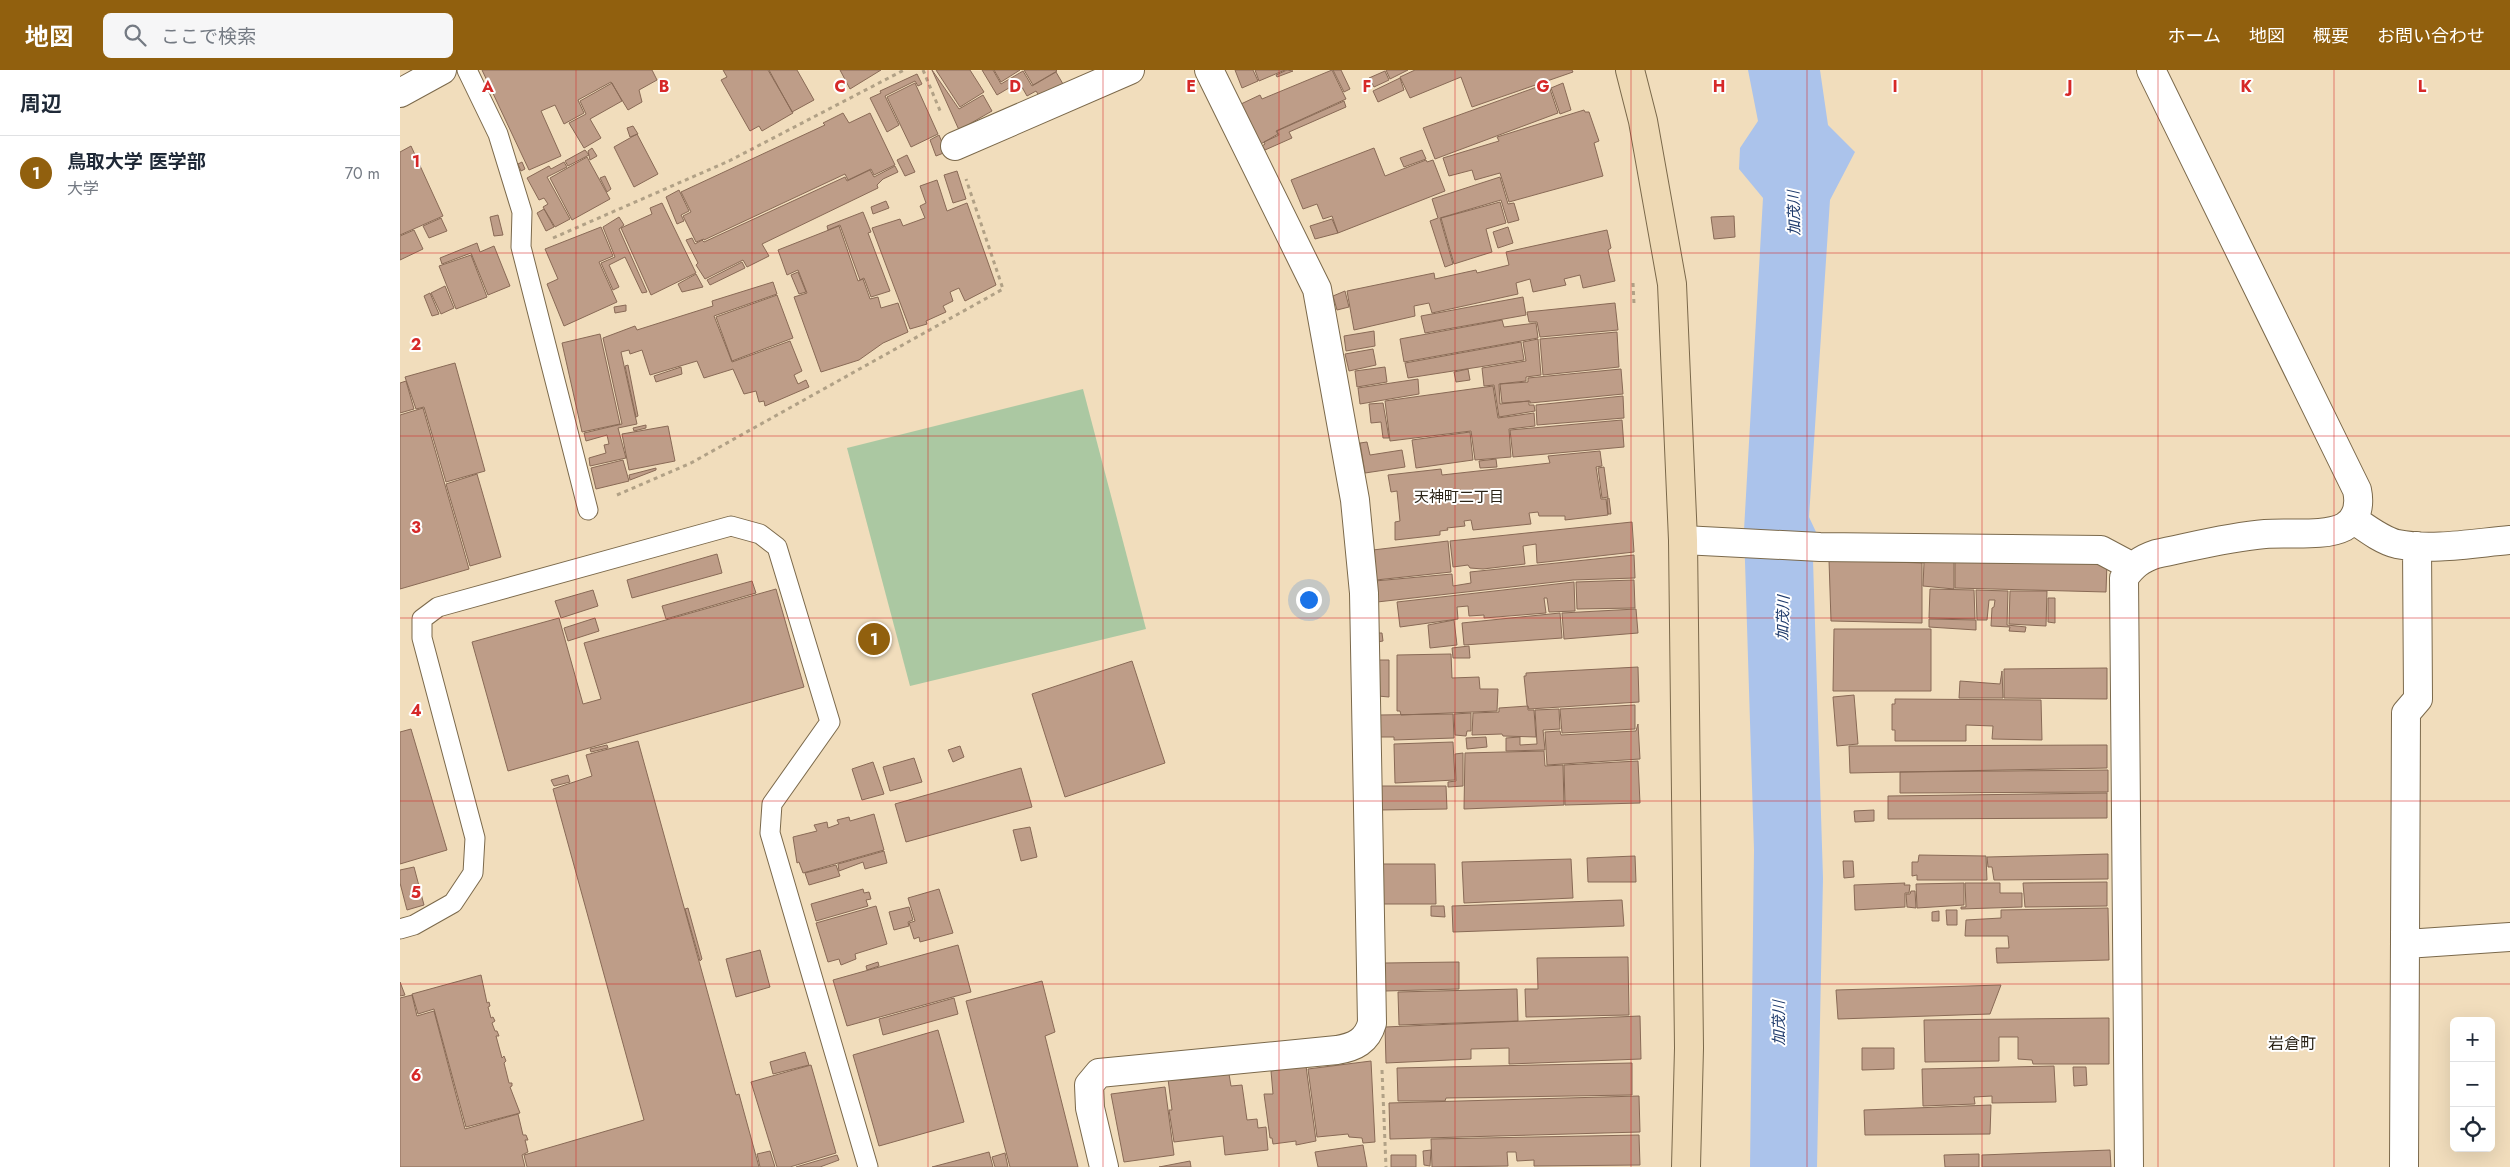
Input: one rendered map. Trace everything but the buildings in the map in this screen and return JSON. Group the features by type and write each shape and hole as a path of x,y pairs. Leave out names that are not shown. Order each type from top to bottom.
{"street":[{"path":"400,93 442,70"},
{"path":"955,146 1130,70"},
{"path":"1104,1167 1088,1097 1089,1085 1099,1073 1337,1050 1356,1045 1369,1035 1372,1023 1364,593 1355,500 1318,289 1209,70"},
{"path":"1630,70 1643,121 1672,284 1683,540 1688,1048 1686,1167"},
{"path":"2129,1167 2122,591 2124,578 2131,566 2142,558 2156,554 2263,534 2335,530 2344,527 2353,519 2358,508 2357,490 2150,70"},
{"path":"2353,519 2378,536 2396,544 2417,546 2510,540"},
{"path":"1683,540 1820,547 2102,550 2131,566"},
{"path":"2404,1167 2406,713 2418,699 2417,546"},
{"path":"2406,944 2510,937"}],"lane":[{"path":"467,70 498,134 522,212 521,247 588,510"},
{"path":"400,929 414,925 453,903 473,873 474,864 475,838 422,638 422,619 438,607 731,526 760,534 777,547 830,722 772,804 770,833 868,1167"}],"path":[{"path":"521,247 534,246 729,161 904,70"},
{"path":"588,510 691,463 1003,289 955,146 923,70"},
{"path":"1632,275 1634,305"},
{"path":"1369,1035 1382,1057 1386,1167"}],"green space":[{"path":"1083,389 1146,629 910,686 847,448"}],"water":[{"name":"加茂川","path":"1748,70 1820,70 1828,125 1855,152 1830,200 1809,517 1816,532 1813,560 1823,878 1817,1167 1750,1167 1754,850 1744,530 1763,198 1739,169 1740,148 1758,121"}],"place":[{"name":"鳥取大学 医学部","path":"874,639"}],"district":[{"name":"天神町二丁目","path":"1459,497"},
{"name":"岩倉町","path":"2292,1043"}]}
